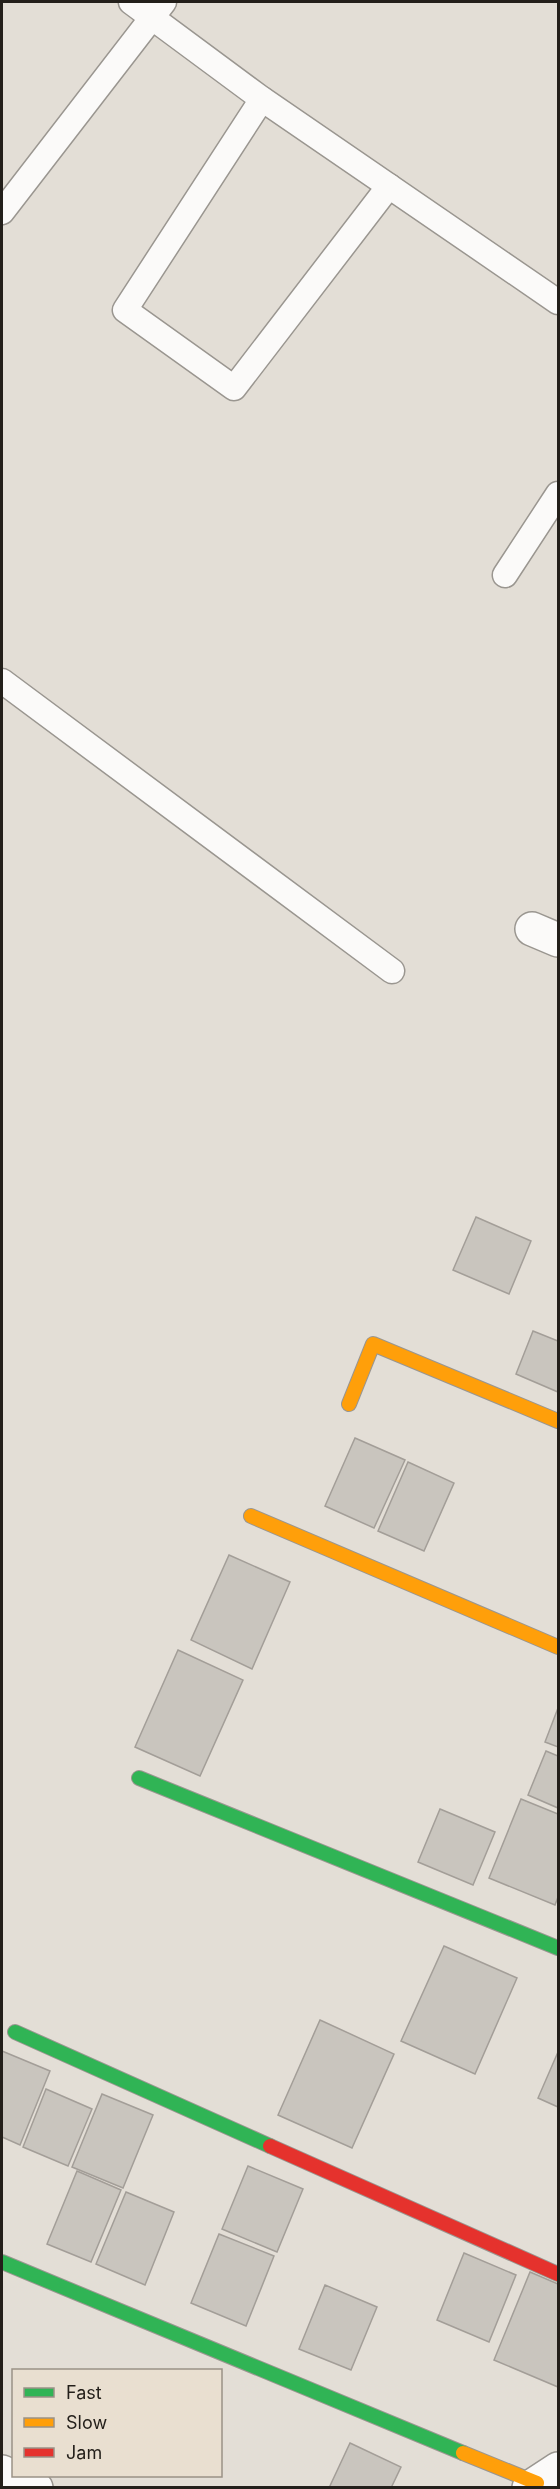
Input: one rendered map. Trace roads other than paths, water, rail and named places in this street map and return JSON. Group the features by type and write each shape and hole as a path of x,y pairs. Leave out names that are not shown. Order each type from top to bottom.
{"street":[{"path":"349,1404 373,1344 558,1421"},
{"path":"251,1516 558,1647"},
{"path":"139,1778 558,1948"},
{"path":"15,2032 558,2274"},
{"path":"2,2262 542,2480"},
{"path":"13,2477 36,2487"}],"lane":[{"path":"131,2 158,9 262,99 558,302"},
{"path":"2,212 158,9"},
{"path":"262,99 125,310 234,388 389,186"},
{"path":"505,575 558,494"},
{"path":"2,681 392,971"}]}
